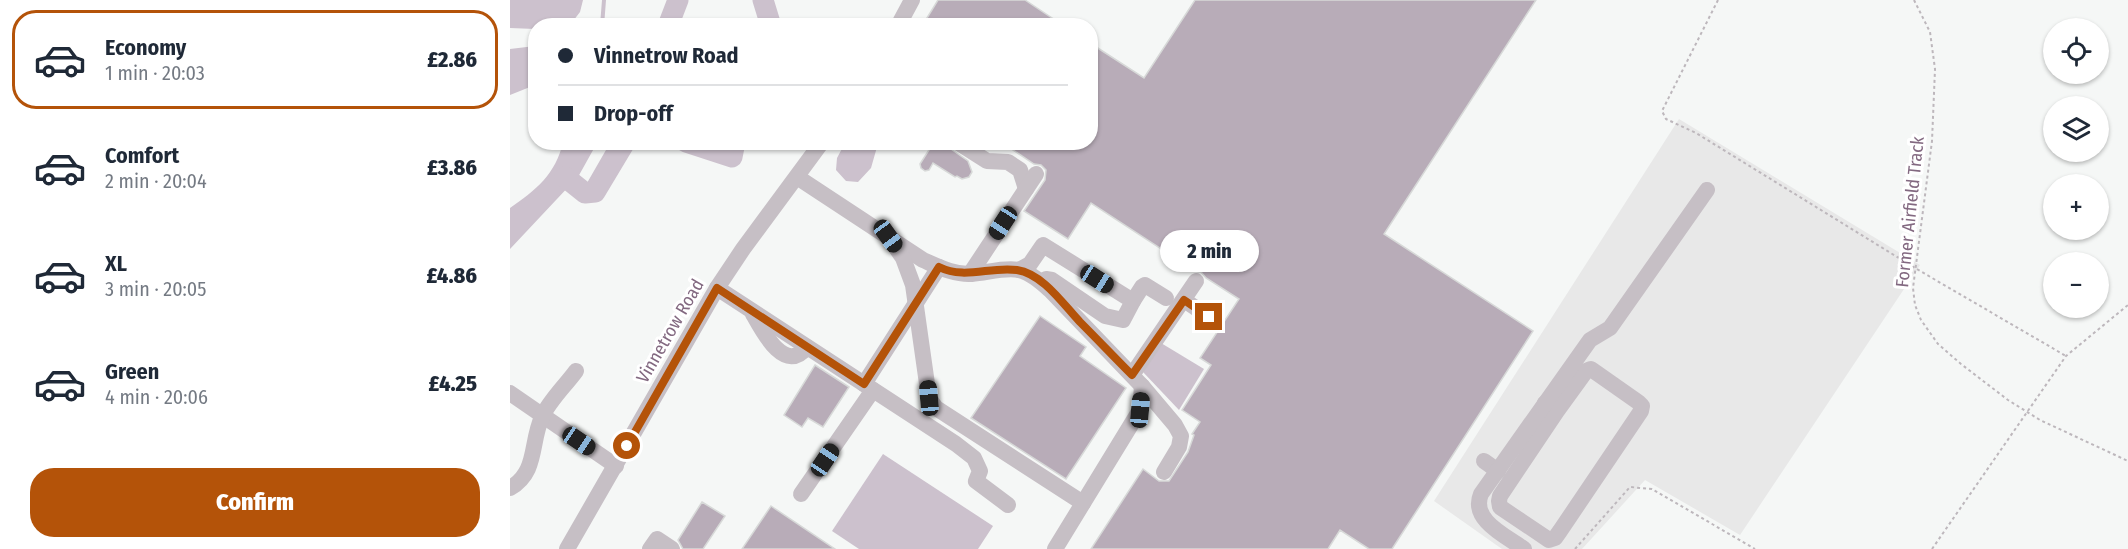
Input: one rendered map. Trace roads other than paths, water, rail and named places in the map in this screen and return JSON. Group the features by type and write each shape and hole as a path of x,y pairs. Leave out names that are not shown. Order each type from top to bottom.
{"street":[{"path":"902,18 912,0"},
{"name":"Vinnetrow Road","path":"567,549 717,288 816,150"},
{"path":"970,150 987,161 1008,162 1020,170 1026,189"},
{"path":"970,274 1036,174"},
{"path":"797,177 924,260 945,270 970,274 1004,270 1052,280 1105,315 1123,320 1145,285 1166,297"},
{"path":"1551,407 1586,371 1592,369 1642,406 1641,411 1552,540 1545,539 1500,507 1500,496 1519,454 1551,407 1590,340 1610,328 1707,190"},
{"path":"888,236 903,258 914,285 929,398 936,408 1083,503"},
{"path":"1026,274 1043,245 1133,301"},
{"path":"801,494 868,387 916,301 939,267"},
{"path":"1026,274 1050,290 1137,381 1175,425 1181,436 1179,447 1164,472"},
{"path":"1055,549 1140,410 1137,381 1196,282"},
{"path":"717,288 751,311 774,347 783,354 801,355 807,347 956,444 974,458 980,471 976,481 1008,505"},
{"path":"1184,300 1209,317"},
{"path":"510,488 520,482 528,468 542,416 576,371"},
{"path":"510,393 616,466"},
{"path":"1519,454 1491,466 1479,503 1480,512 1485,520 1524,549"},
{"path":"650,549 657,539 672,549"}],"waterway":[{"path":"603,18 604,0"},
{"path":"671,18 678,0"},
{"path":"763,0 769,18"},
{"path":"565,177 585,193 595,192 620,150"},
{"path":"711,150 732,157 733,150"}]}
